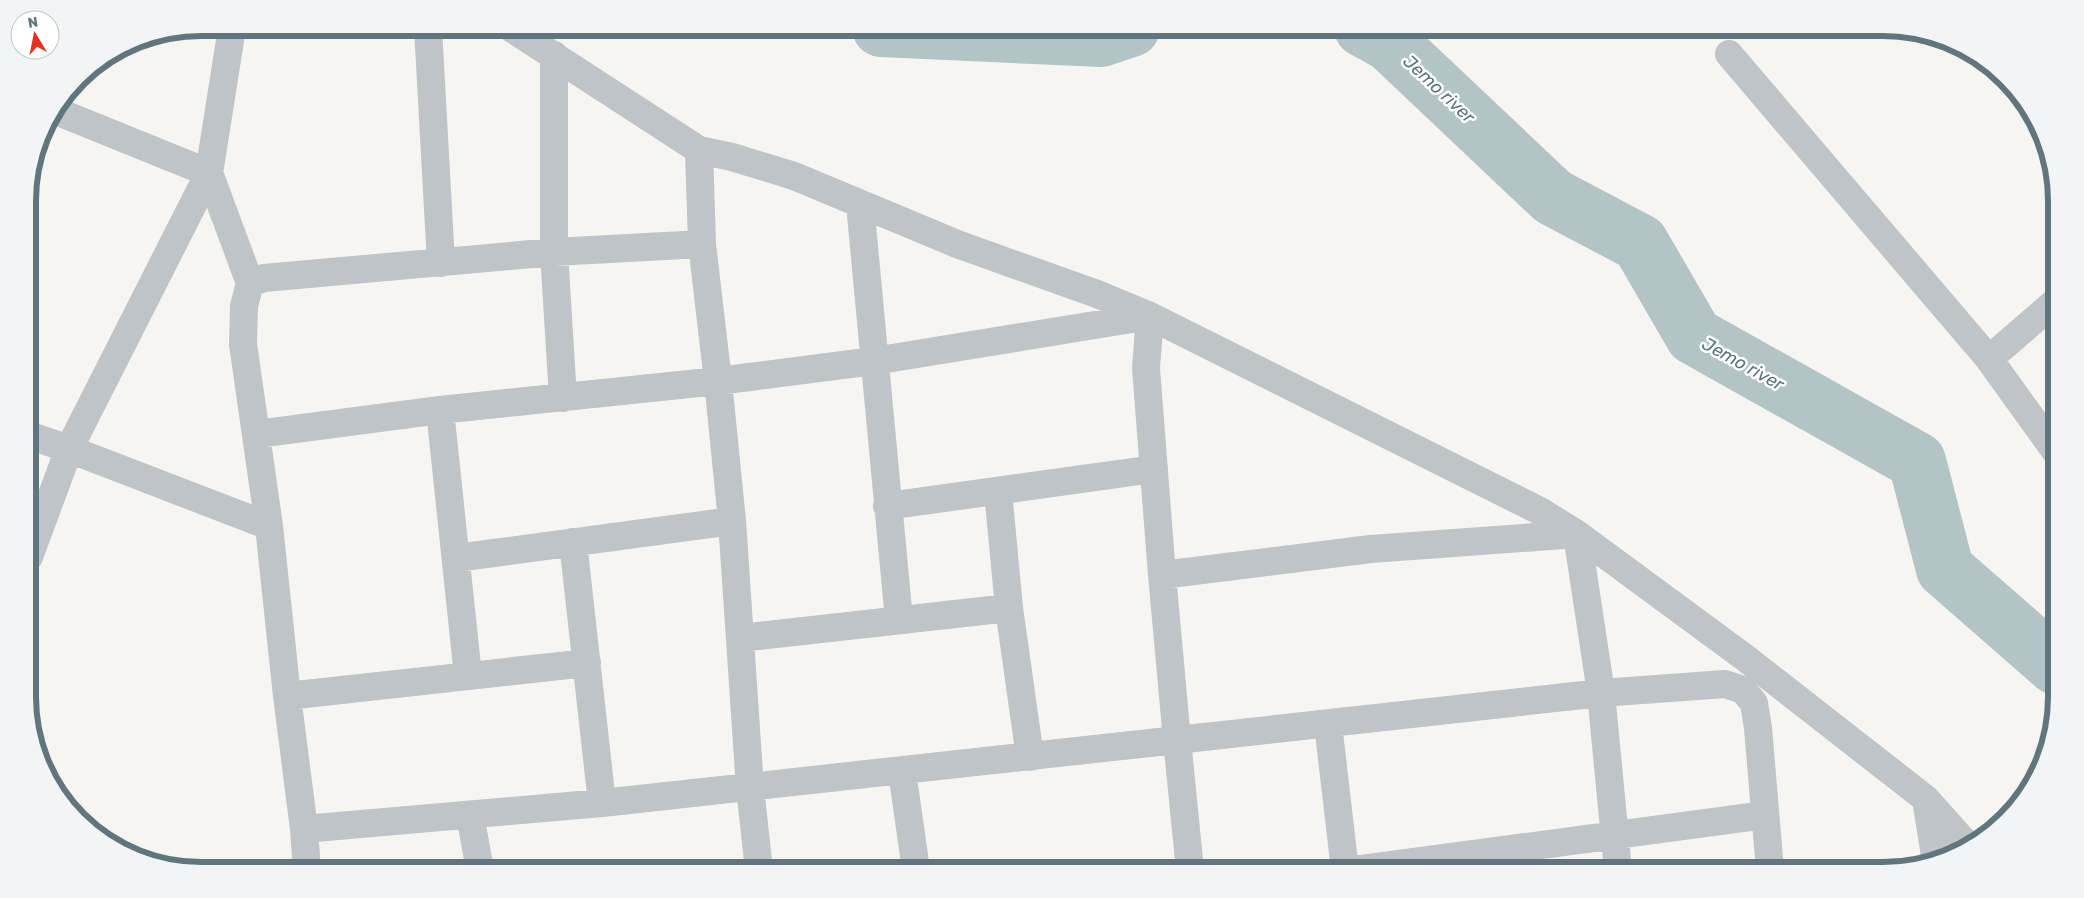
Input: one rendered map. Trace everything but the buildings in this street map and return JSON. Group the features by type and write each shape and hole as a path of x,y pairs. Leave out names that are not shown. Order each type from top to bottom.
{"street":[{"path":"36,536 69,449 209,173 231,37"},
{"path":"428,37 441,263"},
{"path":"526,37 699,150 732,157 794,176 957,244 1098,294 1150,316 1540,512 1577,534 1744,657 1926,799 1963,841"},
{"path":"554,54 554,252 563,398"},
{"path":"1728,54 1989,359 2048,441"},
{"path":"62,113 209,173 250,283 244,306 243,344 269,526 306,862"},
{"path":"699,150 702,244 732,521 750,788 758,862"},
{"path":"860,204 899,620"},
{"path":"250,283 264,278 554,252 702,244"},
{"path":"1989,359 2048,308"},
{"path":"257,434 440,410 718,381 874,361 1150,316"},
{"path":"1150,316 1146,368 1162,576 1189,861"},
{"path":"440,410 468,676"},
{"path":"37,439 69,449 269,526"},
{"path":"887,506 1154,469"},
{"path":"998,491 1009,608 1030,757"},
{"path":"456,558 732,521"},
{"path":"1162,576 1372,549 1577,534"},
{"path":"1577,534 1601,693 1617,861"},
{"path":"573,542 602,803"},
{"path":"740,638 1009,608"},
{"path":"1743,690 1744,657"},
{"path":"287,696 587,663"},
{"path":"304,829 750,788 1601,693 1724,684 1743,690 1754,703 1769,861"},
{"path":"1328,724 1344,861"},
{"path":"902,771 915,862"},
{"path":"1926,799 1935,853"},
{"path":"470,815 479,862"},
{"path":"1472,861 1614,835 1765,815"}],"waterway":[{"name":"Jemo river","path":"1068,36 1101,38 1106,36"},
{"name":"Jemo river","path":"1378,36 1390,43 1553,197 1640,243 1694,336 1917,461 1945,569 2048,659"}]}
